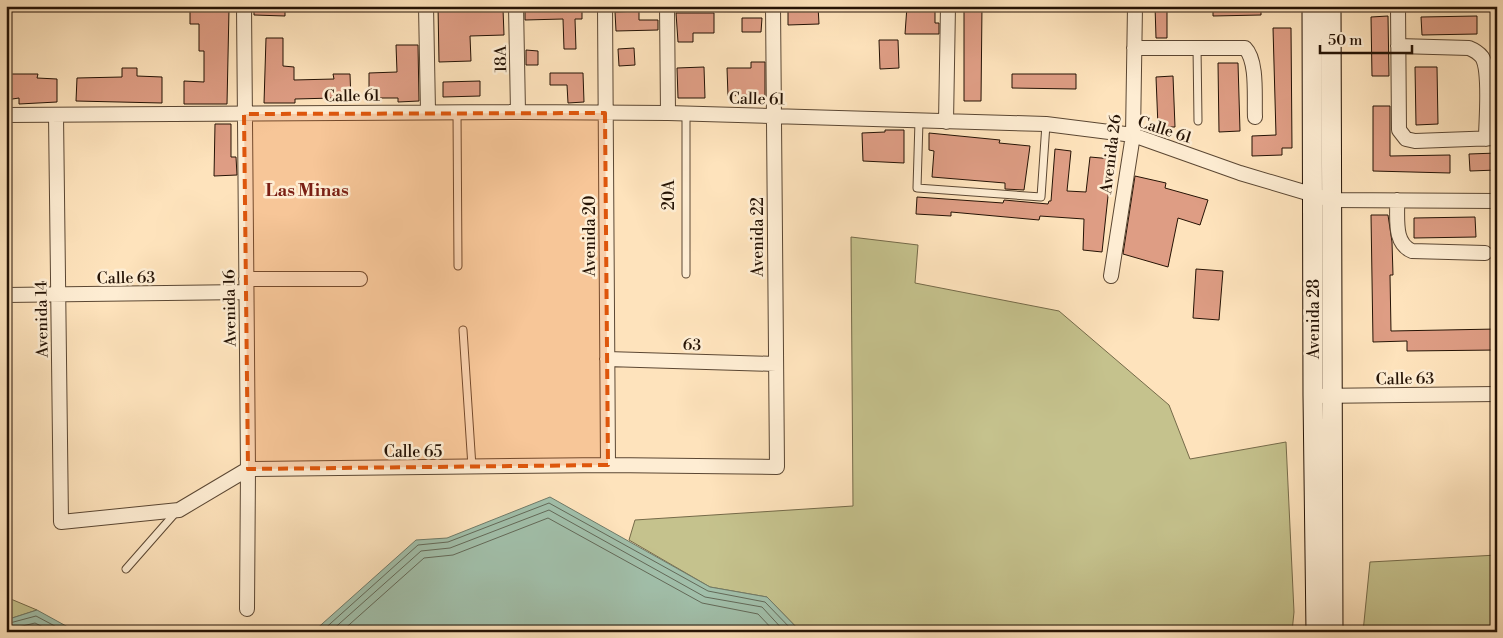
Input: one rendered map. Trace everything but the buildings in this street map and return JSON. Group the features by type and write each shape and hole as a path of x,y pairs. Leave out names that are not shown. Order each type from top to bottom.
{"main road":[{"name":"Avenida 28","path":"1312,6 1312,195 1333,632"},
{"name":"Avenida 28","path":"1316,632 1322,396 1331,200 1331,6"}],"street":[{"name":"Avenida 16","path":"244,6 248,469 247,609"},
{"path":"426,6 428,111"},
{"name":"18A","path":"516,6 518,112"},
{"name":"Avenida 20","path":"605,6 608,465"},
{"path":"946,122 948,6"},
{"name":"Avenida 26","path":"1110,276 1133,135 1135,6"},
{"path":"1398,6 1397,116 1398,130 1406,139 1415,141 1491,138 1486,73 1483,58 1478,52 1469,48 1398,46"},
{"path":"667,7 668,113"},
{"name":"Avenida 22","path":"774,7 777,467"},
{"path":"1134,48 1238,46 1245,48 1250,53 1255,117"},
{"name":"Calle 61","path":"6,115 457,111 668,113 1046,124 1133,135 1331,200 1497,201"},
{"name":"Avenida 14","path":"56,115 61,522 178,510"},
{"path":"1397,200 1399,242 1403,248 1412,251 1485,253"},
{"name":"Calle 63","path":"6,295 58,295 360,280"},
{"name":"63","path":"607,360 776,364"},
{"name":"Calle 63","path":"1322,396 1497,394"},
{"name":"Calle 65","path":"248,469 608,465 777,467"},
{"path":"178,510 248,469"}],"lane":[{"path":"667,7 774,7"},
{"path":"1197,47 1198,121"},
{"path":"457,111 458,266"},
{"name":"20A","path":"686,115 686,274"},
{"path":"919,121 917,188 1040,197 1046,124"},
{"path":"463,330 472,468"},
{"path":"126,569 178,510"}],"highlighted area":[{"path":"605,113 608,465 248,469 244,114"}],"shaded area":[{"path":"851,237 918,245 915,283 1059,311 1169,405 1190,459 1286,442 1294,612 1292,632 801,632 767,597 710,587 629,540 635,520 853,506"},
{"path":"1497,555 1497,632 1363,632 1370,562"},
{"path":"6,597 37,610 6,620"}],"water":[{"path":"550,497 710,587 767,597 801,632 313,632 416,540 447,538"},
{"path":"37,610 77,632 6,632 6,620"}],"district":[{"name":"Las Minas","path":"307,190"}]}
